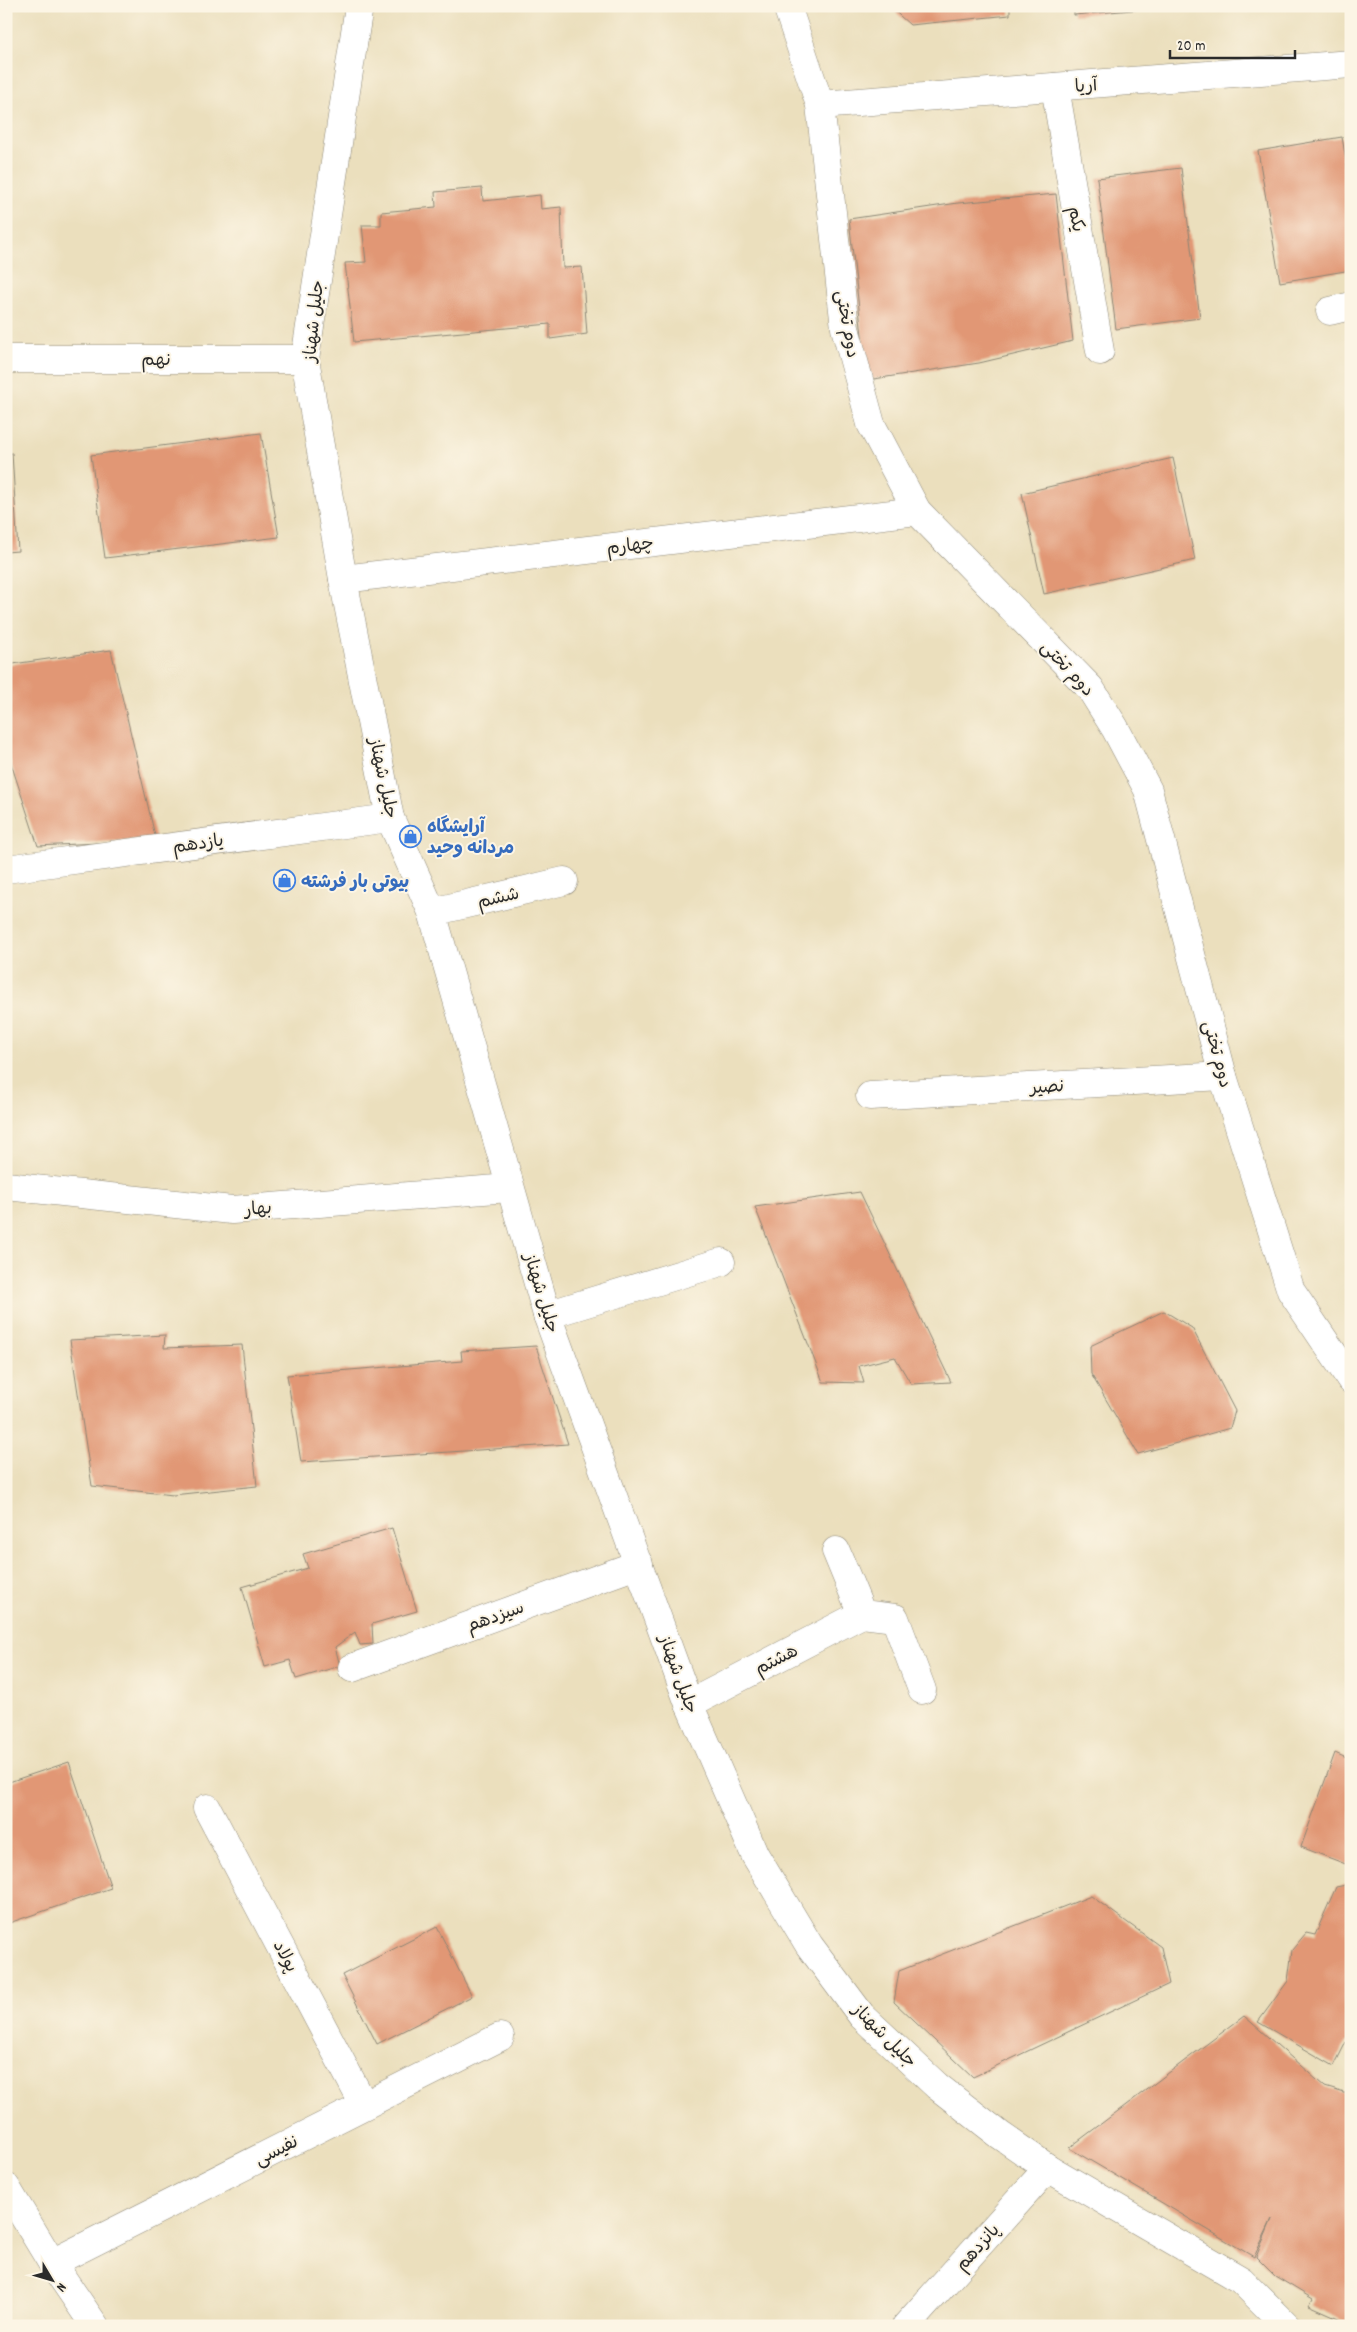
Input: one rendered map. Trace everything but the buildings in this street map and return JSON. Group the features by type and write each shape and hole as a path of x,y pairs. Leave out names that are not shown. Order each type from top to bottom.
{"street":[{"name":"جلیل شهناز","path":"359,6 305,358 344,579 390,818 432,912 547,1315 639,1564 688,1704 755,1855 809,1945 862,2016 937,2086 1048,2168 1241,2280 1287,2326"},
{"name":"دوم تختی","path":"787,6 820,106 845,328 871,424 917,511 1090,688 1115,728 1148,790 1223,1076 1291,1290 1351,1380"},
{"name":"آریا","path":"820,106 1351,64"},
{"name":"یکم","path":"1055,87 1100,352"},
{"name":"نهم","path":"6,359 305,358"},
{"name":"چهارم","path":"344,579 917,511"},
{"name":"یازدهم","path":"6,869 390,818"},
{"name":"ششم","path":"432,912 564,881"},
{"name":"نصیر","path":"870,1096 1223,1076"},
{"name":"بهار","path":"6,1186 232,1210 510,1188"},
{"path":"547,1315 721,1262"},
{"path":"836,1551 862,1614 895,1618 922,1690"},
{"name":"سیزدهم","path":"352,1668 639,1564"},
{"name":"هشتم","path":"688,1704 862,1614"},
{"name":"پولاد","path":"207,1808 364,2105"},
{"name":"نفیسی","path":"52,2263 500,2037"},
{"name":"پانزدهم","path":"906,2326 1048,2168"},
{"path":"6,2187 52,2263 95,2326"}],"place":[{"name":"آرایشگاه مردانه وحید","path":"411,836"},
{"name":"بیوتی بار فرشته","path":"285,881"}]}
